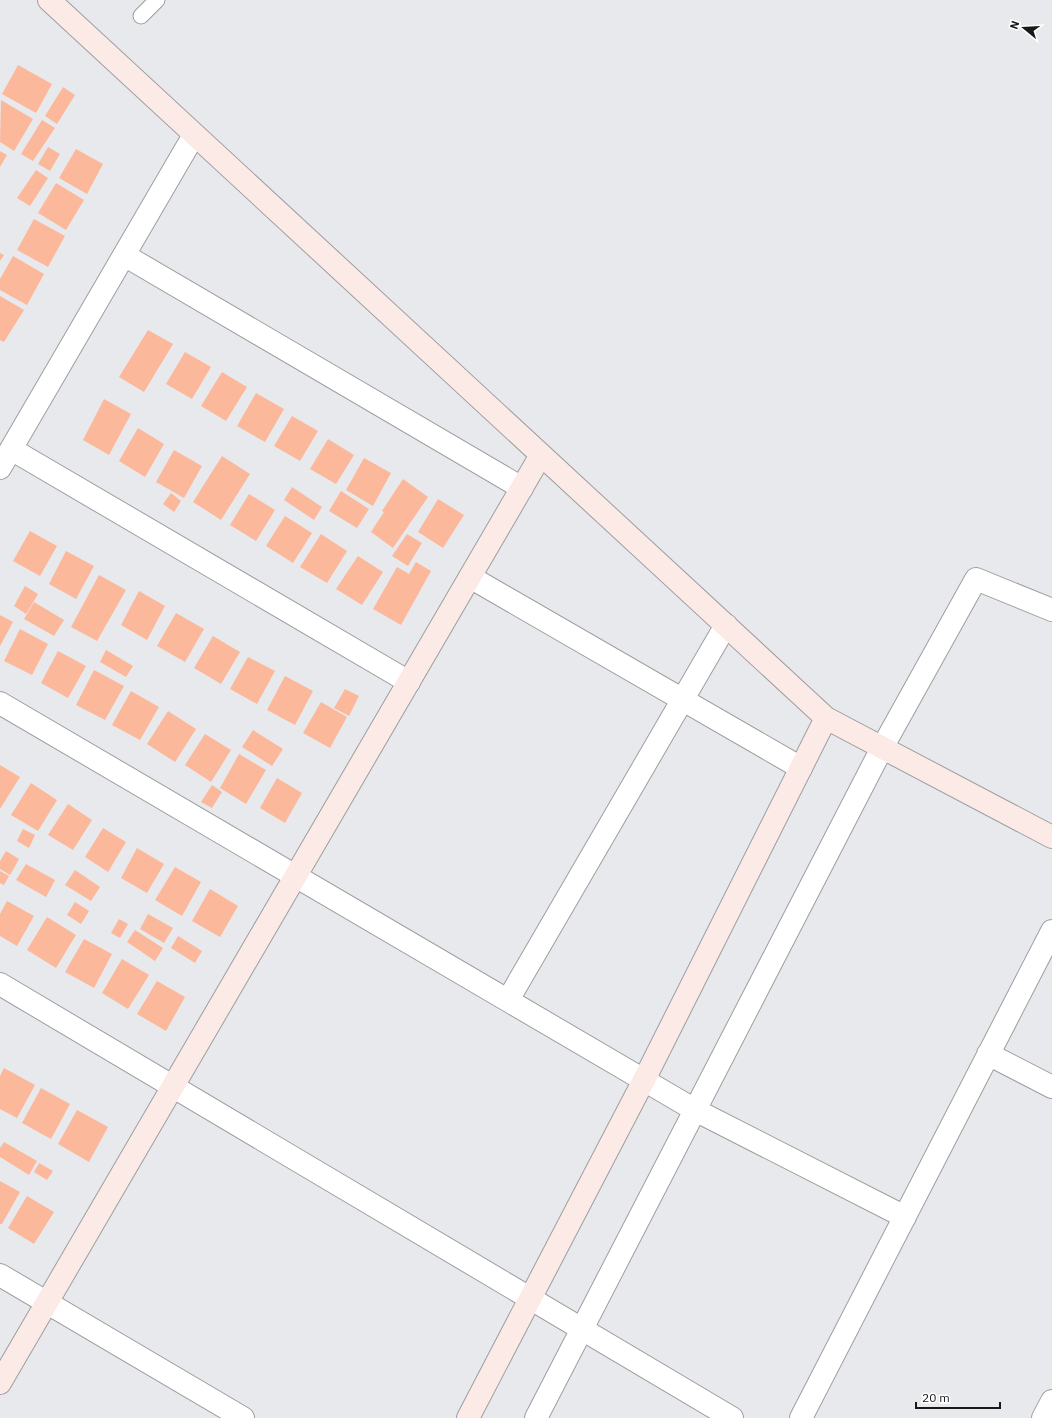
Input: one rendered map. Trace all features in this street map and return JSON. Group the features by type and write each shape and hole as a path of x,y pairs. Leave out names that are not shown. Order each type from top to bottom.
{"street":[{"path":"49,0 826,718 1052,836"},
{"path":"0,468 194,135"},
{"path":"124,255 522,488"},
{"path":"11,449 409,682"},
{"path":"0,1383 541,455"},
{"path":"470,577 801,768"},
{"path":"536,1418 882,748 976,579 1052,610"},
{"path":"508,1000 726,625"},
{"path":"0,703 695,1110 905,1217"},
{"path":"468,1418 644,1080 826,718"},
{"path":"801,1418 1052,931"},
{"path":"0,984 732,1418"},
{"path":"988,1054 1052,1087"},
{"path":"0,1275 244,1418"},
{"path":"1043,1418 1052,1401"}],"lane":[{"path":"141,16 157,0"}],"building":[{"path":"18,65 52,84 36,113 2,94"},
{"path":"63,87 75,95 57,124 45,116"},
{"path":"1,100 33,119 14,151 0,142"},
{"path":"42,120 55,128 33,161 21,154"},
{"path":"48,147 60,154 50,171 38,164"},
{"path":"76,149 103,164 87,194 59,178"},
{"path":"0,151 7,155 0,167"},
{"path":"36,170 48,178 30,206 17,198"},
{"path":"56,183 84,200 66,230 38,213"},
{"path":"34,219 65,236 48,267 17,250"},
{"path":"0,253 4,255 0,261"},
{"path":"13,256 44,274 27,305 0,290 0,279"},
{"path":"0,296 24,310 4,342 0,340"},
{"path":"148,330 173,344 144,392 119,377"},
{"path":"185,352 211,367 192,399 166,384"},
{"path":"222,372 247,387 226,421 201,406"},
{"path":"256,393 284,409 265,442 237,426"},
{"path":"104,399 131,414 109,455 83,440"},
{"path":"292,416 318,431 300,461 274,446"},
{"path":"138,428 164,444 145,477 119,461"},
{"path":"328,439 354,455 336,484 310,469"},
{"path":"174,450 202,466 184,498 156,482"},
{"path":"222,456 250,474 221,520 193,502"},
{"path":"364,458 391,473 373,506 346,490"},
{"path":"403,479 428,497 393,548 371,532 384,512 382,511"},
{"path":"292,487 322,507 314,520 284,500"},
{"path":"341,491 369,509 357,528 329,511"},
{"path":"171,493 181,501 174,512 163,504"},
{"path":"249,494 275,510 256,541 230,525"},
{"path":"438,499 464,515 443,548 418,532"},
{"path":"285,516 312,533 293,563 266,546"},
{"path":"30,531 57,546 40,576 13,561"},
{"path":"321,534 347,551 327,583 300,567"},
{"path":"407,534 422,543 408,566 392,556"},
{"path":"66,551 94,566 76,599 49,584"},
{"path":"358,556 383,572 362,605 336,589"},
{"path":"416,562 431,571 401,625 373,609 397,567 409,574"},
{"path":"99,575 126,590 97,641 71,627"},
{"path":"25,586 38,594 26,614 14,606"},
{"path":"139,591 165,606 147,640 121,625"},
{"path":"34,602 64,620 54,636 24,619"},
{"path":"176,613 204,629 185,662 157,646"},
{"path":"0,615 13,622 0,646"},
{"path":"20,629 48,644 32,675 4,661"},
{"path":"213,636 240,652 221,684 194,668"},
{"path":"106,650 133,666 126,677 100,662"},
{"path":"58,651 86,666 68,698 41,683"},
{"path":"248,657 275,671 257,704 230,689"},
{"path":"94,670 124,686 105,720 76,705"},
{"path":"285,676 313,691 295,725 267,710"},
{"path":"345,689 359,696 349,716 334,708"},
{"path":"131,691 159,707 140,740 112,725"},
{"path":"321,702 347,717 330,748 303,733"},
{"path":"168,711 196,729 175,762 147,744"},
{"path":"253,730 283,749 272,766 242,747"},
{"path":"205,734 231,750 211,782 185,765"},
{"path":"239,754 266,770 246,804 220,788"},
{"path":"0,765 20,777 0,809"},
{"path":"277,778 302,793 285,823 260,808"},
{"path":"31,783 57,800 38,831 11,815"},
{"path":"212,785 222,792 212,808 201,802"},
{"path":"68,804 92,820 73,850 48,835"},
{"path":"103,828 126,842 108,872 85,857"},
{"path":"23,829 35,835 29,848 17,841"},
{"path":"137,848 164,864 147,893 121,878"},
{"path":"6,851 19,859 10,875 0,869 0,861"},
{"path":"26,864 55,880 46,897 16,880"},
{"path":"175,867 201,882 182,916 155,900"},
{"path":"75,870 100,887 91,901 65,885"},
{"path":"0,871 9,876 4,885 0,883"},
{"path":"210,889 238,906 220,937 192,921"},
{"path":"7,901 34,916 17,946 0,936 0,914"},
{"path":"75,902 89,911 81,924 67,915"},
{"path":"148,914 173,928 164,943 140,929"},
{"path":"47,917 76,935 56,968 27,950"},
{"path":"119,919 128,924 120,938 111,933"},
{"path":"135,930 163,948 155,961 127,942"},
{"path":"178,936 202,951 195,963 171,948"},
{"path":"84,939 112,954 94,988 65,972"},
{"path":"122,959 149,975 128,1009 102,993"},
{"path":"157,981 185,997 166,1031 137,1014"},
{"path":"4,1068 35,1085 17,1118 0,1109 0,1076"},
{"path":"41,1088 70,1104 51,1139 22,1123"},
{"path":"77,1110 108,1127 89,1162 58,1144"},
{"path":"4,1142 37,1161 29,1175 0,1157 0,1148"},
{"path":"39,1163 53,1171 47,1180 34,1172"},
{"path":"0,1181 20,1192 2,1224 0,1224"},
{"path":"27,1196 54,1212 34,1244 8,1228"}]}
